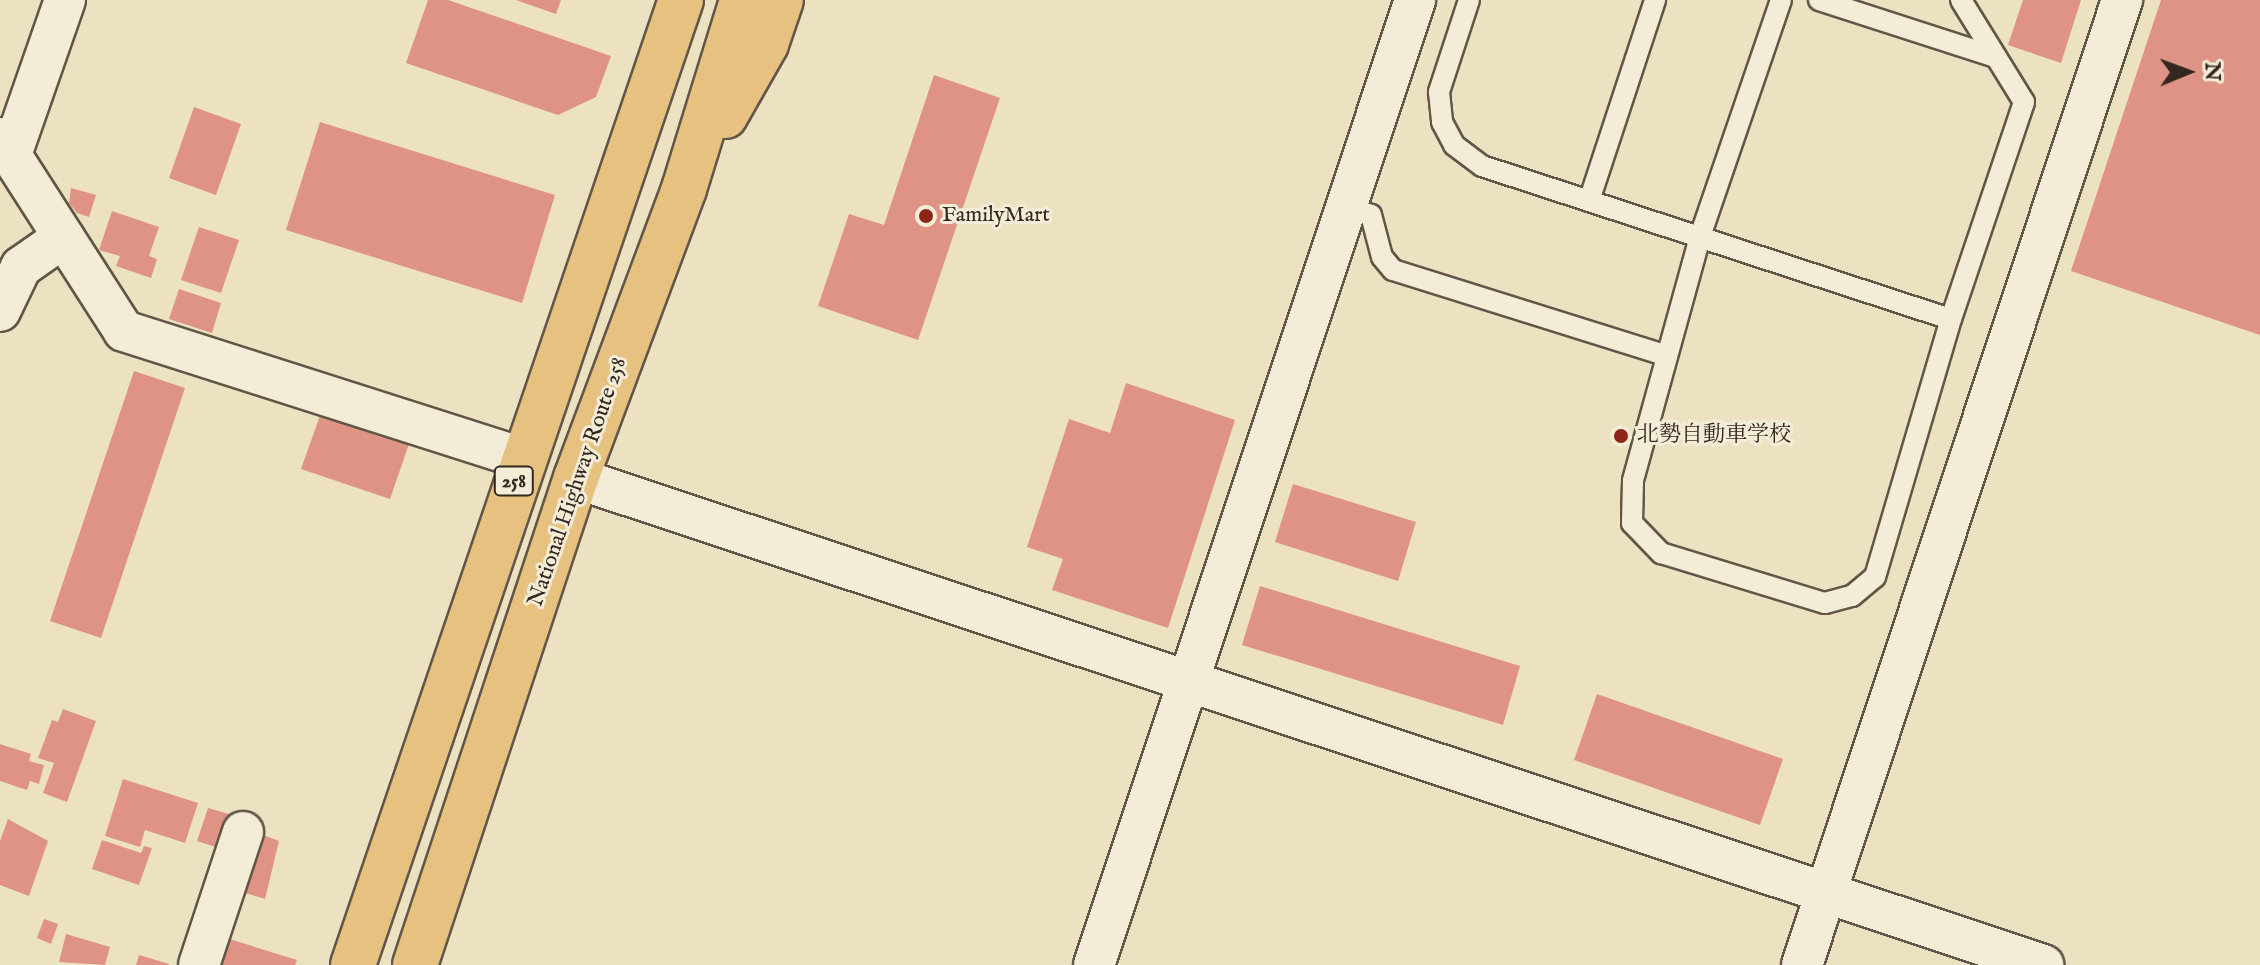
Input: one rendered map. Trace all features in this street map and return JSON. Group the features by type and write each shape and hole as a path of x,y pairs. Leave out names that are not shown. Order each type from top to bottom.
{"highway":[{"name":"National Highway Route 258","path":"415,965 576,478 684,189 742,0"},
{"path":"684,189 766,44 781,0"},
{"name":"258","path":"353,965 522,458 680,1"}],"street":[{"path":"65,0 6,147 124,331 522,458"},
{"path":"1094,965 1415,0"},
{"path":"1802,965 2122,0"},
{"path":"0,311 21,267 64,237"},
{"path":"576,478 1187,684 2043,965"},
{"path":"199,965 243,832"}],"lane":[{"path":"1469,0 1439,92 1442,122 1454,145 1482,166 1951,319"},
{"path":"1589,201 1655,0"},
{"path":"1781,0 1700,237 1633,481 1632,523 1661,553 1825,603 1852,596 1875,577 1951,319 2024,102 1961,0"},
{"path":"1819,0 1996,57"},
{"path":"1345,207 1371,215 1382,257 1393,270 1667,356"}],"building":[{"path":"428,0 448,0 611,56 596,97 558,115 406,63"},
{"path":"516,0 561,0 556,14"},
{"path":"2023,0 2081,0 2061,63 2008,45"},
{"path":"2161,0 2260,0 2260,335 2071,271"},
{"path":"934,75 1000,98 918,340 818,306 849,214 884,225"},
{"path":"194,107 241,124 216,195 169,178"},
{"path":"320,122 555,195 522,303 286,230"},
{"path":"71,188 96,195 89,217 77,213 69,203"},
{"path":"112,211 159,227 149,256 157,259 151,278 116,266 120,256 99,250"},
{"path":"199,227 239,240 221,293 181,280"},
{"path":"179,289 221,303 212,333 169,319"},
{"path":"134,371 185,388 101,638 50,621"},
{"path":"1126,383 1235,420 1168,628 1052,590 1063,559 1027,547 1069,419 1110,433"},
{"path":"322,410 410,441 390,499 301,469"},
{"path":"1293,484 1416,522 1398,581 1275,542"},
{"path":"1260,586 1520,666 1503,725 1242,645"},
{"path":"1597,694 1783,759 1760,825 1574,760"},
{"path":"63,709 96,721 67,802 43,793 54,763 38,758 52,720 58,722"},
{"path":"0,744 31,754 29,761 44,765 39,784 30,781 27,790 0,781"},
{"path":"123,779 198,803 185,843 145,830 140,847 105,836"},
{"path":"208,808 229,814 219,848 197,841"},
{"path":"8,819 48,841 29,896 0,885 0,841"},
{"path":"258,833 279,841 265,899 239,891"},
{"path":"102,840 141,853 144,846 152,848 139,885 92,869"},
{"path":"44,919 58,924 51,944 37,938"},
{"path":"66,934 110,947 105,965 59,962"},
{"path":"223,937 297,960 295,965 214,965"},
{"path":"139,955 169,964 169,965 136,965"}],"place":[{"name":"FamilyMart","path":"926,216"},
{"name":"北勢自動車学校","path":"1621,436"}]}
